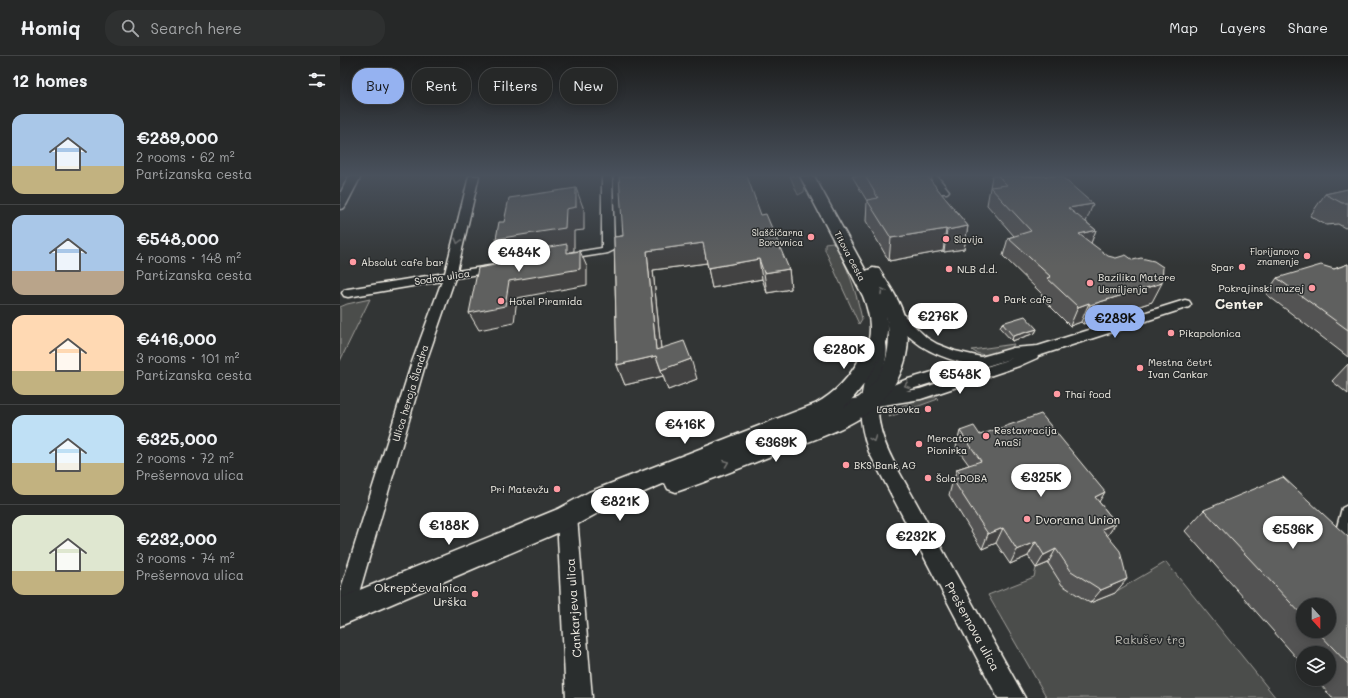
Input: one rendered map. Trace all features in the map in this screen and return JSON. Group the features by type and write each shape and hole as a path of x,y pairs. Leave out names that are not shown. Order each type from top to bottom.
{"main road":[{"name":"Titova cesta","path":"567,517 598,500 822,410 840,400 851,389 861,374 877,340 878,316 872,296 823,206"},
{"name":"Titova cesta","path":"835,206 894,311 899,332 895,367 885,385 869,401"},
{"path":"342,611 567,517 594,512 615,505 816,430 846,416 869,401"}],"street":[{"name":"Ulica heroja Šlandra","path":"342,611 418,365 450,276 467,206"},
{"path":"552,259 608,250 607,206"},
{"name":"Sodna ulica","path":"348,293 506,266"},
{"path":"822,410 869,401 905,397 944,387 1014,363 1039,351 1185,304"},
{"path":"894,311 914,335 931,348 951,355 981,362"},
{"name":"Titova cesta","path":"869,401 879,355 877,340"},
{"path":"869,401 910,384 981,362 1013,353 1039,351"},
{"name":"Prešernova ulica","path":"869,401 871,432 879,453 1012,698"},
{"path":"1348,513 1346,527 1348,534"},
{"name":"Cankarjeva ulica","path":"567,517 579,698"}],"green space":[{"path":"833,242 843,260 854,289 862,319 859,324 825,250 825,243"},
{"path":"370,299 340,361 340,307"},
{"path":"1014,344 1007,351 988,355 976,353 972,350"},
{"path":"936,397 938,399 889,417 897,409 903,406 924,399"},
{"name":"Rakušev trg","path":"1166,562 1276,698 1047,698 988,595 1034,577 1036,568 1048,563 1090,603 1115,592"}],"building":[{"path":"507,206 576,206 566,209 565,228 496,239 499,222 504,222"},
{"path":"621,206 758,206 761,215 766,214 789,269 764,273 759,259 708,268 703,243 647,251 656,350 684,341 691,359 661,370 656,356 617,365 614,237 623,236"},
{"path":"871,206 952,206 968,226 947,230 891,238"},
{"path":"1008,206 1081,206 1068,208 1096,230 1079,234 1108,256 1116,258 1126,255 1133,260 1141,258 1154,261 1163,267 1162,283 1090,305 1089,303 1078,307 1047,278 1051,277 1008,238 1031,231"},
{"path":"567,244 567,253 580,251 580,269 509,281 505,306 469,313 478,268 495,265 497,256"},
{"path":"1348,264 1348,330 1277,278 1321,265 1334,269"},
{"path":"1025,316 1037,329 1013,336 1002,323"},
{"name":"Dvorana Union","path":"1041,414 1105,492 1095,497 1116,523 1102,529 1120,551 1127,579 1101,590 1071,571 1056,549 1044,555 1036,542 1017,550 1003,528 988,534 953,480 962,477 957,469 981,461 960,431 974,426 980,435"},
{"path":"1283,477 1348,537 1348,664 1336,651 1336,646 1331,646 1324,638 1336,638 1336,598 1296,598 1296,609 1204,510"}],"place":[{"name":"Slaščičarna Borovnica","path":"811,237"},
{"name":"Slavija","path":"946,239"},
{"name":"Florijanovo znamenje","path":"1307,256"},
{"name":"Absolut cafe bar","path":"353,262"},
{"name":"Spar","path":"1242,267"},
{"name":"NLB d.d.","path":"949,269"},
{"name":"Bazilika Matere Usmiljenja","path":"1090,283"},
{"name":"Pokrajinski muzej","path":"1312,288"},
{"name":"Park cafe","path":"996,299"},
{"name":"Hotel Piramida","path":"501,301"},
{"name":"Pikapolonica","path":"1171,333"},
{"name":"Mestna četrt Ivan Cankar","path":"1140,368"},
{"name":"Thai food","path":"1057,394"},
{"name":"Lastovka","path":"928,409"},
{"name":"Restavracija AnaSi","path":"986,436"},
{"name":"Mercator Pionirka","path":"919,444"},
{"name":"BKS Bank AG","path":"846,465"},
{"name":"Šola DOBA","path":"928,478"},
{"name":"Pri Matevžu","path":"557,489"},
{"name":"Dvorana Union","path":"1027,519"},
{"name":"Okrepčevalnica Urška","path":"475,594"}],"district":[{"name":"Center","path":"1239,303"}]}
